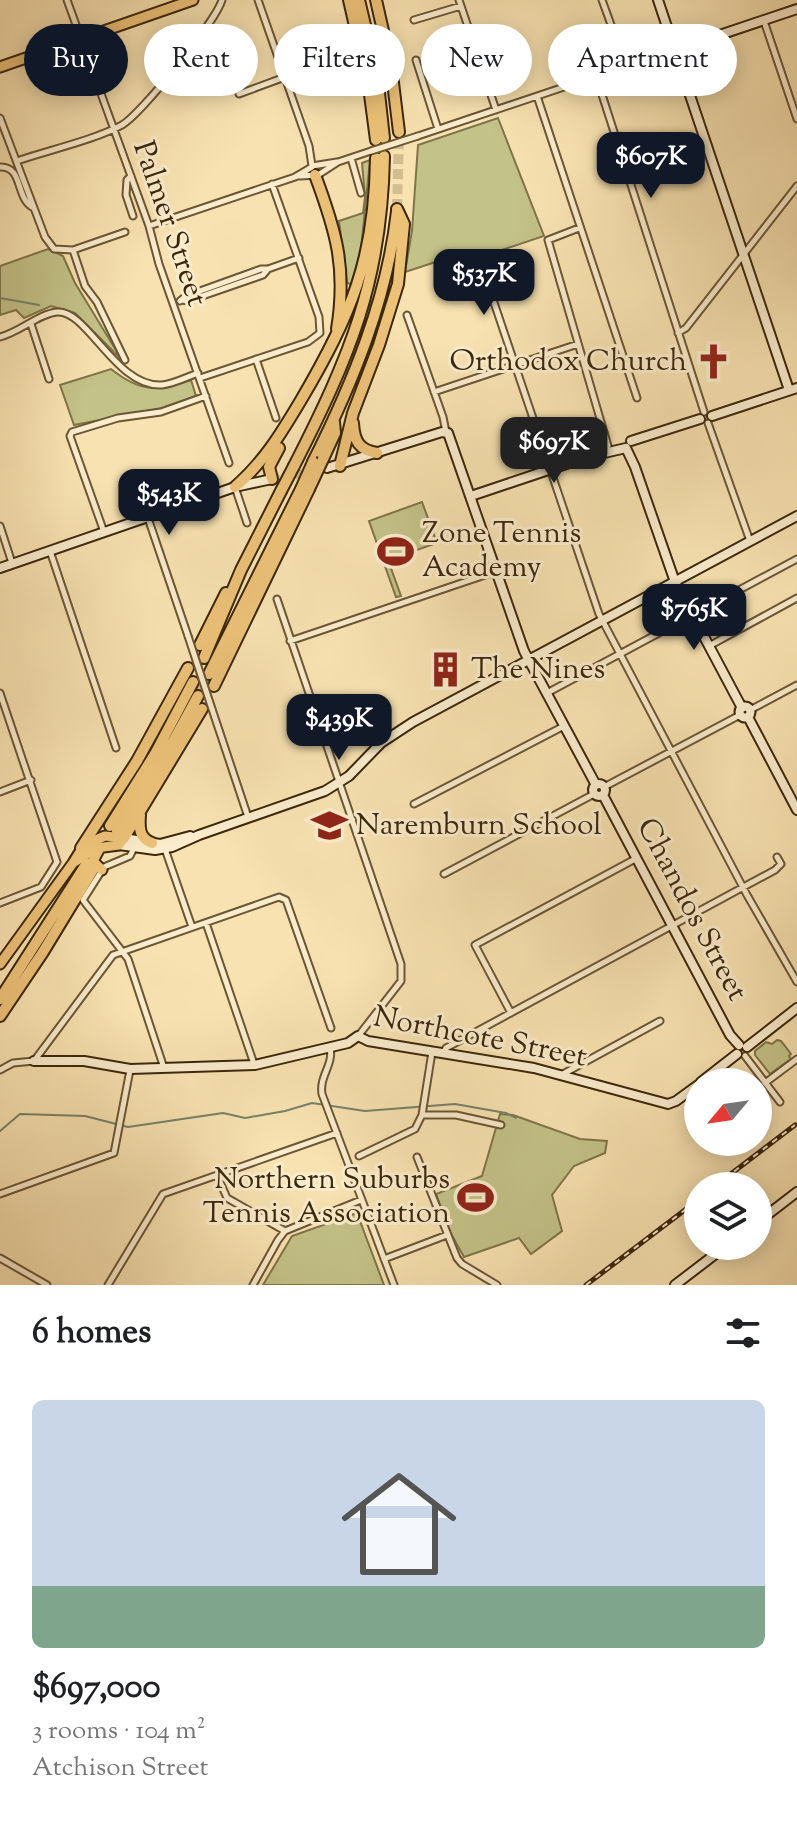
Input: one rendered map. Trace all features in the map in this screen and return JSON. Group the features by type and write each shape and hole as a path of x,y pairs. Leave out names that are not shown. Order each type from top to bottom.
{"highway":[{"path":"235,487 263,461 330,350 354,299 365,258 378,149 369,87 349,0"},
{"path":"204,658 241,570 340,371 362,314 380,234 377,75 359,0"},
{"path":"376,0 391,66 399,132"},
{"path":"316,169 327,203 339,262 339,310 330,350"},
{"path":"209,674 321,463 334,420 376,313 388,266 397,209 404,224 398,284 353,413 340,466"},
{"path":"353,413 357,443 364,450 377,453"},
{"path":"272,479 270,465 293,421 293,414"},
{"path":"214,686 305,489"},
{"path":"200,645 235,574 241,570"},
{"path":"81,848 137,761 188,668"},
{"path":"118,835 155,754 193,682"},
{"path":"118,835 198,696"},
{"path":"118,835 140,813 207,709"},
{"path":"140,813 140,833 160,845"},
{"path":"0,999 94,867"},
{"path":"0,1016 51,940 94,867"}],"main road":[{"path":"123,24 193,0"},
{"path":"0,67 24,59"},
{"path":"0,964 81,848 100,837 118,835"},
{"path":"73,863 118,835"},
{"path":"94,867 92,859 102,846"}],"street":[{"name":"Palmer Street","path":"67,0 75,24"},
{"path":"17,161 112,129 136,114 218,10 222,0"},
{"path":"258,0 274,46"},
{"path":"602,0 611,24"},
{"path":"658,0 666,24"},
{"path":"414,20 460,3 496,110"},
{"path":"737,29 797,9"},
{"path":"764,20 797,119"},
{"path":"416,60 438,129"},
{"path":"149,226 548,92"},
{"name":"Palmer Street","path":"100,96 149,226 229,463"},
{"path":"292,96 316,169"},
{"path":"537,96 637,398"},
{"path":"602,96 706,418 750,542"},
{"path":"471,496 587,457 630,446 644,438 793,389 743,255 690,96"},
{"path":"0,118 48,244 61,252 125,232"},
{"path":"351,158 361,193"},
{"path":"0,167 8,166 13,170 25,202 35,208"},
{"path":"131,176 127,180 126,195 133,216"},
{"path":"0,337 56,312 67,313 83,325 116,364 149,383 163,385 256,359 317,337 321,323 272,184"},
{"path":"678,333 686,328 797,186"},
{"path":"579,228 548,240 608,446"},
{"path":"73,250 85,286 97,302 125,360"},
{"path":"173,303 261,269 299,258"},
{"path":"480,261 602,621 797,982"},
{"name":"Chandos Street","path":"407,315 529,660 730,1035 754,1068"},
{"path":"31,324 49,379"},
{"path":"434,392 578,344"},
{"path":"256,359 276,418"},
{"path":"104,532 70,436 76,430 118,418 161,412 206,396"},
{"path":"321,463 340,466 446,432"},
{"path":"587,457 608,446 630,446"},
{"path":"630,446 675,582 797,810"},
{"path":"0,568 235,487 272,479"},
{"path":"235,487 247,523"},
{"path":"118,835 134,848 160,845 249,818 338,784 386,739 797,516"},
{"path":"147,517 188,636 207,709 249,818"},
{"path":"0,526 12,564"},
{"path":"50,550 116,748"},
{"path":"547,693 797,559"},
{"path":"290,641 497,571"},
{"path":"728,596 744,627"},
{"path":"709,646 797,598"},
{"path":"277,599 402,975 401,981 358,1036"},
{"path":"444,874 797,685"},
{"path":"0,693 56,859 53,871 41,887 0,903"},
{"path":"414,804 564,726"},
{"path":"0,792 31,780"},
{"path":"118,835 160,845"},
{"path":"160,845 192,927"},
{"path":"134,848 130,856 94,867 83,900 128,959 164,1069"},
{"path":"511,1013 475,945 637,858"},
{"path":"359,1156 415,1129 422,1115 437,1053 775,870 779,861"},
{"path":"34,1061 113,955 279,897 286,900 331,1028"},
{"path":"206,923 255,1065"},
{"path":"720,1068 797,1008"},
{"path":"563,1074 660,1021"},
{"name":"Northcote Street","path":"0,1070 13,1063 34,1061 84,1061 130,1069 255,1065 348,1043 358,1036 368,1041 563,1074 668,1104 684,1095"},
{"path":"330,1047 332,1059 321,1086 394,1285"},
{"path":"772,1078 797,1059"},
{"path":"0,1194 114,1153 130,1069"},
{"name":"Chandos Street","path":"772,1092 780,1102"},
{"path":"422,1115 456,1115 501,1125"},
{"path":"108,1285 163,1194 337,1133"},
{"path":"417,1157 447,1235 462,1264 497,1285"},
{"path":"217,1175 227,1198 285,1231"},
{"path":"772,1211 797,1192"},
{"path":"253,1285 285,1231 361,1200"},
{"path":"384,1259 447,1235"},
{"path":"0,1258 47,1285"},
{"path":"675,1285 708,1260"}],"shaded area":[{"path":"498,118 544,236 451,267 448,258 405,272 412,231 418,145"},
{"path":"370,160 361,249 351,285 347,282 339,221 363,213 362,163"},
{"path":"48,249 63,256 75,283 122,360 75,313 51,306 24,318 16,310 0,315 0,266"},
{"path":"111,369 131,382 149,388 168,387 191,380 196,396 162,408 74,425 60,385"},
{"name":"Zone Tennis Academy","path":"422,502 437,543 388,560 401,596 396,597 369,521"},
{"path":"781,1041 791,1054 791,1059 772,1073 772,1068 765,1068 755,1051 766,1042"},
{"path":"500,1114 513,1115 580,1139 607,1141 605,1153 574,1166 552,1195 562,1231 531,1254 519,1238 464,1257 450,1232 436,1194 482,1176"},
{"path":"357,1213 384,1285 263,1285 292,1236"}],"waterway":[{"path":"0,298 39,305"},
{"path":"0,1131 20,1114 85,1116 128,1127 223,1113 245,1118 312,1103 365,1111 455,1104 506,1113 516,1118"}],"tunnel":[{"path":"397,209 399,134"},
{"path":"272,479 311,472"},
{"path":"198,696 209,674"}],"railway":[{"path":"733,1172 795,1125"},
{"path":"586,1285 684,1211"}],"place":[{"name":"Orthodox Church","path":"713,362"},
{"name":"Zone Tennis Academy","path":"396,551"},
{"name":"The Nines","path":"445,670"},
{"name":"Naremburn School","path":"330,826"},
{"name":"Northern Suburbs Tennis Association","path":"476,1197"}]}
